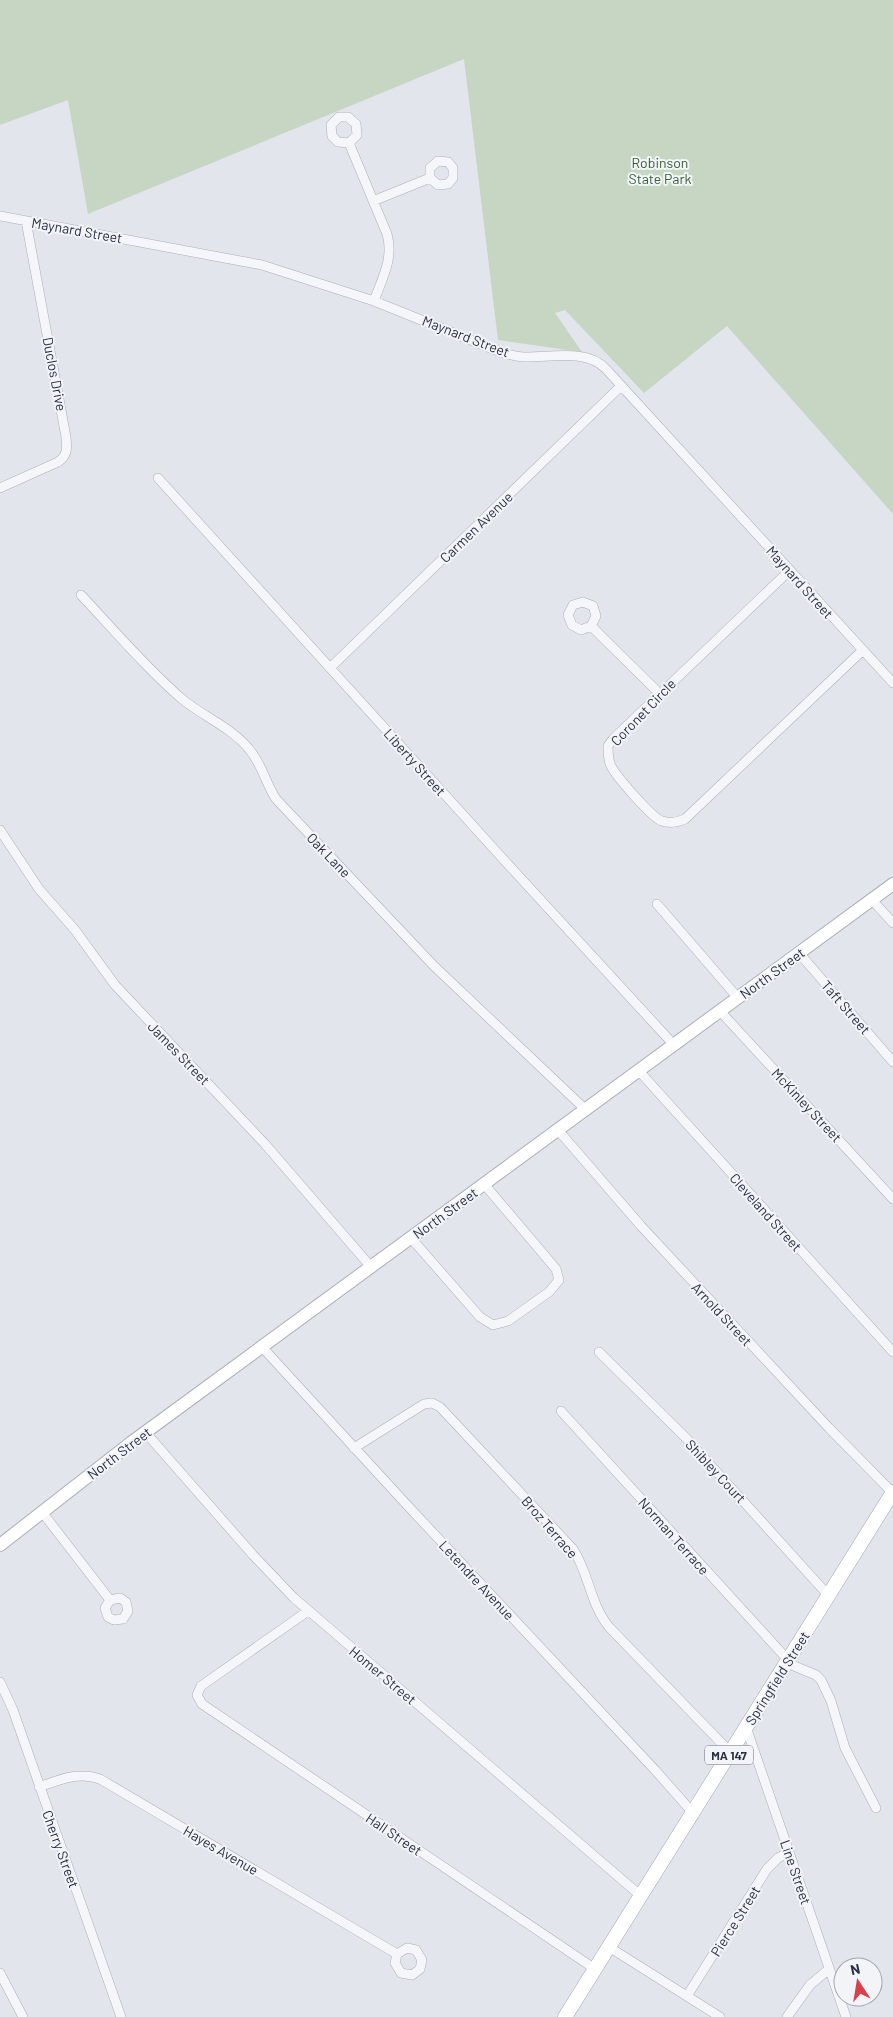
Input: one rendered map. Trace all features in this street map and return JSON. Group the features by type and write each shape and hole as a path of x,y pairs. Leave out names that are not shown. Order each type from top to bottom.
{"main road":[{"name":"North Street","path":"0,1545 262,1347 893,884"},
{"name":"Springfield Street","path":"565,2017 893,1492"}],"street":[{"path":"349,143 387,234 390,254 374,301"},
{"path":"373,201 430,178"},
{"name":"Maynard Street","path":"0,216 251,262 374,301 502,352 523,357 582,357 594,360 621,386 893,683"},
{"name":"Duclos Drive","path":"0,488 58,462 65,457 67,450 26,221"},
{"name":"Carmen Avenue","path":"330,668 621,386"},
{"name":"Liberty Street","path":"158,478 674,1045"},
{"name":"Coronet Circle","path":"790,570 659,693 608,746 610,765 654,817 661,821 680,822 690,815 863,650"},
{"name":"Oak Lane","path":"81,595 169,687 198,710 239,738 261,766 276,799 434,966 586,1110"},
{"path":"592,626 659,693"},
{"name":"James Street","path":"0,830 39,889 75,930 114,985 265,1144 371,1267"},
{"path":"872,900 893,923"},
{"path":"657,904 738,998"},
{"name":"Taft Street","path":"799,953 893,1062"},
{"name":"McKinley Street","path":"720,1011 893,1200"},
{"name":"Cleveland Street","path":"639,1071 893,1352"},
{"name":"Arnold Street","path":"558,1130 641,1226 781,1378 893,1492"},
{"path":"411,1238 480,1317 493,1325 508,1321 549,1292 559,1280 556,1269 484,1184"},
{"name":"Letendre Avenue","path":"262,1347 693,1813"},
{"name":"Shibley Court","path":"599,1352 686,1438 828,1595"},
{"name":"Broz Terrace","path":"354,1448 424,1404 432,1403 440,1406 573,1549 583,1568 596,1607 609,1627 730,1753"},
{"name":"Norman Terrace","path":"561,1411 788,1660 794,1666 816,1675 821,1680 831,1701 845,1748 876,1808"},
{"name":"Homer Street","path":"146,1433 271,1575 308,1611 642,1896"},
{"path":"42,1512 110,1600"},
{"name":"Hall Street","path":"308,1611 201,1686 197,1695 202,1704 210,1712 595,1969"},
{"name":"Cherry Street","path":"0,1682 10,1702 120,2017"},
{"name":"Line Street","path":"746,1727 846,2017"},
{"name":"Hayes Avenue","path":"39,1787 78,1776 100,1779 397,1954"},
{"name":"Pierce Street","path":"687,1996 767,1869 778,1858 789,1852"},
{"path":"609,1947 720,2017"},
{"path":"787,2017 810,1985 829,1969"},
{"path":"0,1973 23,2017"}],"green space":[{"name":"Robinson State Park","path":"0,0 893,0 893,514 727,326 644,393 565,310 555,313 582,352 498,340 464,59 88,214 68,100 0,125"}]}
